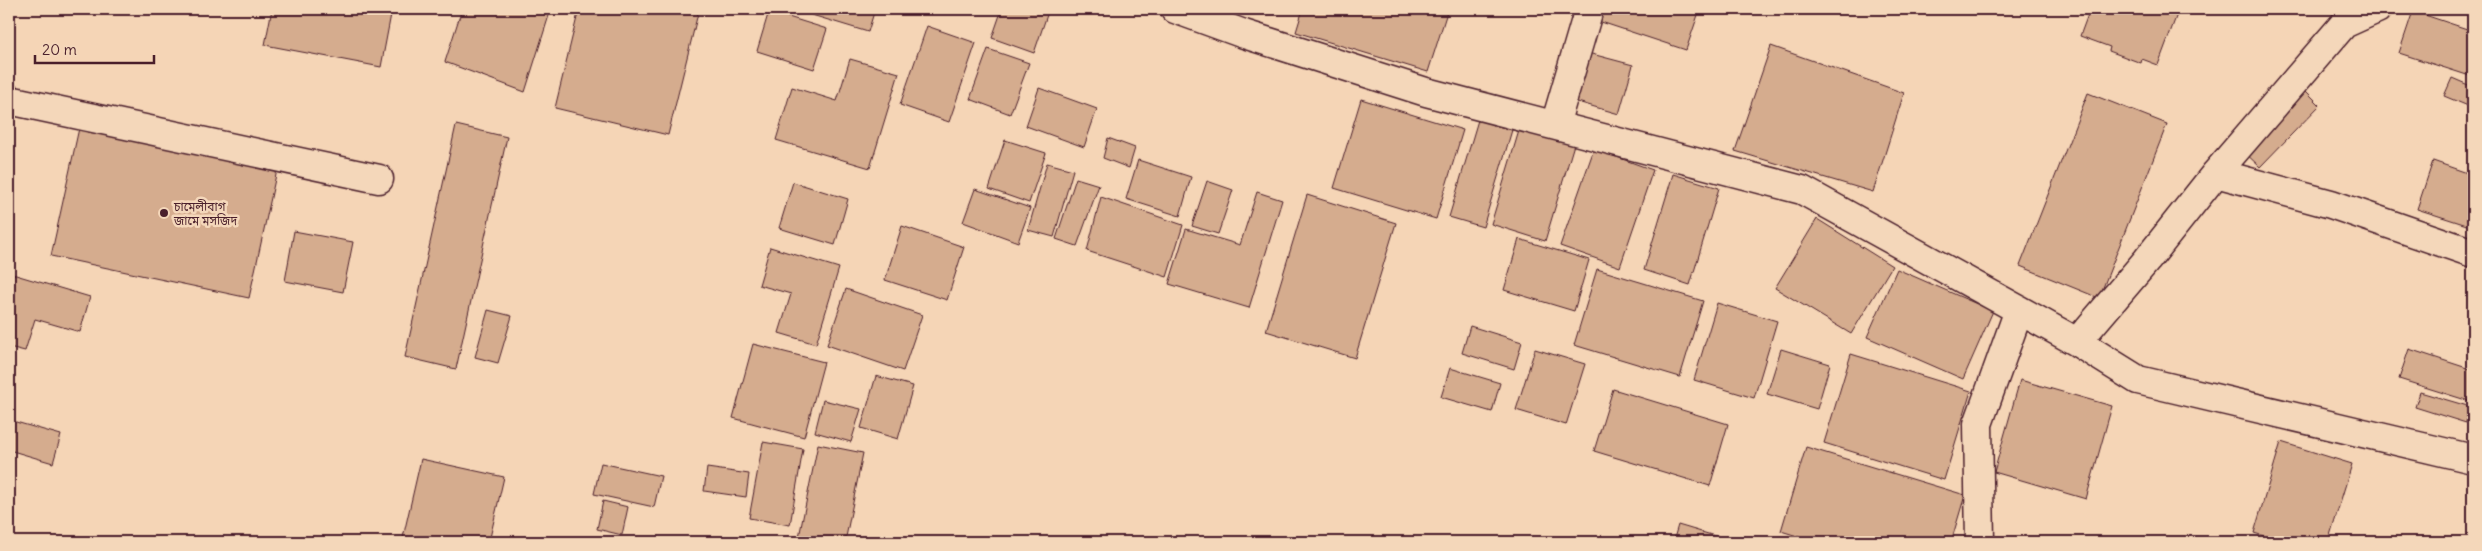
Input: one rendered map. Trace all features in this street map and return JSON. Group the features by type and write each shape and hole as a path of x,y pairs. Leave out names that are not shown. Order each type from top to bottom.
{"street":[{"path":"1175,9 1244,34 1426,92 1802,190 2077,342 2138,380 2473,459"},
{"path":"1555,125 1589,9"},
{"path":"2077,342 2147,260 2216,173 2344,24 2377,9"},
{"path":"9,100 379,179"},
{"path":"2216,173 2330,204 2473,252"},
{"path":"1980,542 1978,424 2019,310"}],"building":[{"path":"272,9 392,9 381,67 265,45"},
{"path":"462,9 551,9 525,92 445,62"},
{"path":"579,9 699,9 668,135 555,108"},
{"path":"792,9 875,9 868,32"},
{"path":"1002,9 1049,9 1034,53 992,38"},
{"path":"1303,9 1448,9 1428,72 1296,32"},
{"path":"1598,9 1700,9 1686,50 1595,20"},
{"path":"2090,9 2179,9 2158,65 2142,59 2141,63 2109,51 2110,47 2080,36"},
{"path":"769,11 827,29 814,69 757,51"},
{"path":"2413,11 2473,31 2473,77 2399,53"},
{"path":"927,26 976,43 949,122 900,105"},
{"path":"1771,46 1904,93 1873,192 1735,151"},
{"path":"988,49 1029,63 1010,114 970,99"},
{"path":"1588,53 1633,65 1619,114 1574,101"},
{"path":"850,59 899,73 870,168 776,140 792,87 837,101"},
{"path":"2452,78 2473,87 2473,108 2444,96"},
{"path":"2302,87 2320,105 2260,167 2242,150"},
{"path":"1039,88 1097,109 1084,147 1026,126"},
{"path":"2088,93 2167,124 2099,298 2020,266"},
{"path":"1361,99 1463,130 1436,219 1334,188"},
{"path":"1478,120 1512,130 1483,227 1449,217"},
{"path":"1521,124 1575,141 1545,241 1491,224"},
{"path":"456,125 507,137 456,369 405,357"},
{"name":"চামেলীবাগ জামে মসজিদ","path":"79,128 277,170 249,298 51,256"},
{"path":"1108,138 1135,148 1129,168 1103,158"},
{"path":"1005,140 1046,153 1029,203 989,189"},
{"path":"1594,149 1653,170 1620,267 1560,246"},
{"path":"1138,160 1191,177 1180,216 1126,199"},
{"path":"2433,161 2473,175 2473,227 2417,209"},
{"path":"1047,163 1073,170 1054,237 1028,230"},
{"path":"1673,174 1719,188 1690,285 1644,270"},
{"path":"1076,178 1099,185 1077,246 1056,239"},
{"path":"1207,181 1233,190 1218,234 1192,226"},
{"path":"793,182 848,199 835,245 779,228"},
{"path":"975,189 1030,208 1018,242 963,222"},
{"path":"1257,192 1282,200 1249,308 1169,284 1186,229 1240,245"},
{"path":"1307,195 1396,223 1355,358 1266,331"},
{"path":"1101,197 1183,225 1167,277 1087,251"},
{"path":"1817,219 1892,266 1851,334 1775,288"},
{"path":"902,226 964,247 947,300 885,280"},
{"path":"294,231 353,242 343,292 285,281"},
{"path":"1519,239 1589,260 1574,311 1504,290"},
{"path":"770,247 839,268 816,344 779,333 791,294 759,285"},
{"path":"1597,269 1703,301 1680,377 1574,345"},
{"path":"1897,269 1993,311 1963,379 1867,337"},
{"path":"9,273 90,297 80,332 35,319 25,351 9,347"},
{"path":"846,289 922,315 903,371 827,345"},
{"path":"1717,303 1777,321 1754,398 1694,380"},
{"path":"488,310 512,316 498,363 475,357"},
{"path":"1470,326 1522,342 1514,369 1462,353"},
{"path":"753,344 824,362 804,437 733,418"},
{"path":"1535,349 1585,364 1566,425 1516,410"},
{"path":"1781,349 1830,364 1817,409 1767,394"},
{"path":"2409,349 2473,370 2473,388 2469,401 2399,379"},
{"path":"1851,354 1971,391 1944,480 1824,443"},
{"path":"1450,368 1500,383 1492,412 1441,397"},
{"path":"876,376 913,386 898,439 861,428"},
{"path":"2020,380 2112,406 2086,499 1994,472"},
{"path":"1613,389 1728,424 1710,486 1594,451"},
{"path":"2420,392 2471,407 2466,423 2415,407"},
{"path":"823,400 861,409 851,442 815,432"},
{"path":"9,420 61,435 53,463 9,450"},
{"path":"763,442 803,449 790,525 749,518"},
{"path":"2281,442 2352,464 2328,542 2283,542 2254,533"},
{"path":"818,444 863,453 845,542 798,542"},
{"path":"1806,447 1965,495 1951,542 1817,542 1781,531"},
{"path":"421,459 504,477 489,542 402,542"},
{"path":"601,463 661,476 654,507 594,494"},
{"path":"707,468 749,474 746,497 704,491"},
{"path":"603,501 628,507 622,535 597,529"},
{"path":"1678,525 1735,542 1673,542"}],"place":[{"name":"চামেলীবাগ জামে মসজিদ","path":"164,213"}]}
